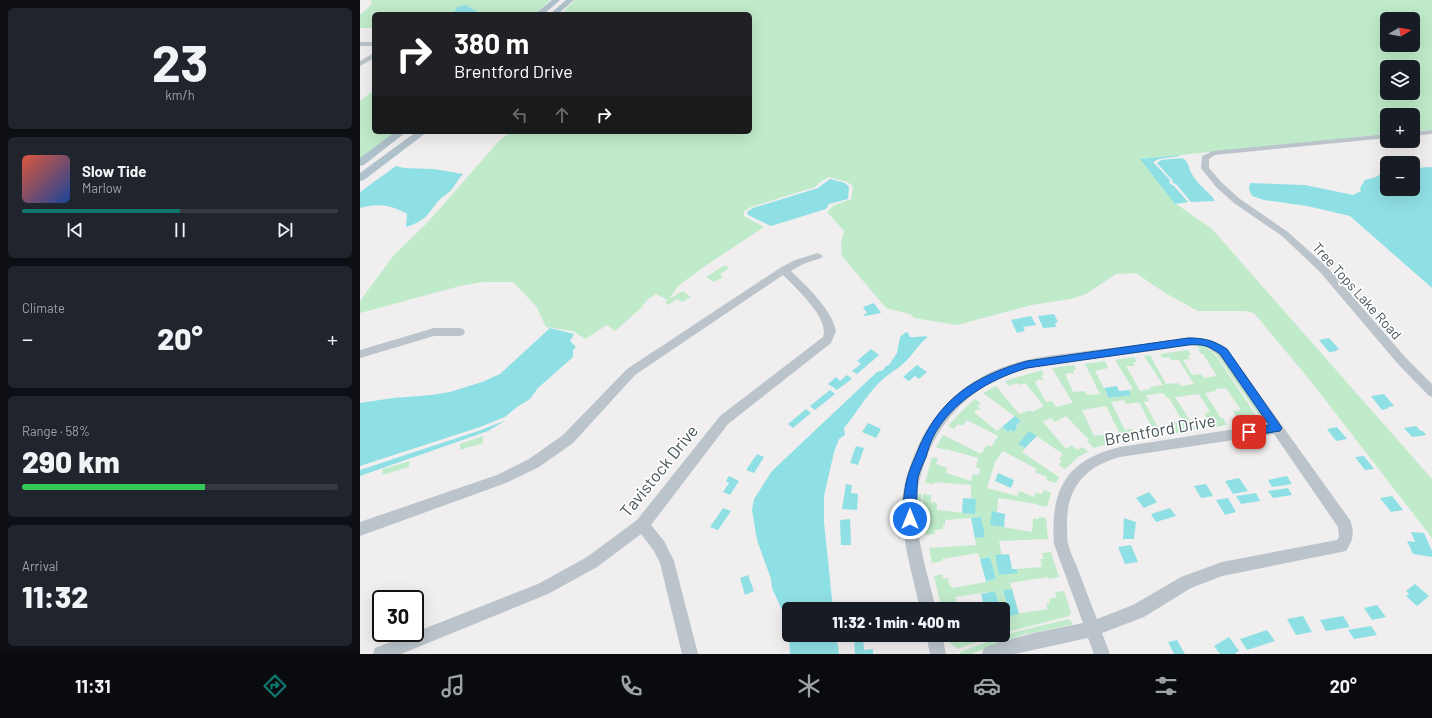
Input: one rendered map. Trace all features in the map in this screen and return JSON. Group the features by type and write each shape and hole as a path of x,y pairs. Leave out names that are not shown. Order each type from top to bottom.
{"main road":[{"path":"541,12 556,0"},
{"path":"556,12 570,0"},
{"path":"360,163 399,134 418,135"},
{"path":"360,178 418,135"}],"street":[{"path":"360,44 372,44"},
{"path":"360,64 372,55"},
{"path":"1420,133 1432,132"},
{"name":"Tree Tops Lake Road","path":"1380,137 1213,152 1205,158 1205,168 1219,185 1237,201 1285,234 1324,270 1402,362 1432,392"},
{"path":"360,529 501,479 534,463 568,439 632,372 653,356 784,270 799,262 818,256"},
{"name":"Tavistock Drive","path":"385,653 543,589 592,562 642,525 724,420 827,340 830,331 829,325 808,294 784,270"},
{"path":"360,354 434,332 459,332"},
{"path":"926,602 911,530 909,506 913,476 928,436 937,422 957,400 986,380 1008,370 1027,364 1174,343 1203,341 1213,344 1223,352 1345,525 1346,539 1341,546 1222,569 1186,582 1138,611 1092,629 1034,640 990,654"},
{"name":"Brentford Drive","path":"1102,654 1061,544 1059,526 1060,510 1066,492 1077,474 1096,460 1120,452 1277,428"},
{"path":"642,525 659,546 667,561 690,654"},
{"path":"935,642 938,654"}],"green space":[{"path":"371,0 550,0 537,12 372,12 372,28 360,28 360,15 372,4"},
{"path":"575,0 1432,0 1432,130 1420,131 1420,108 1380,108 1380,135 1141,159 1176,204 1212,229 1432,479 1432,538 1313,384 1254,313 1245,311 1198,311 1165,293 1136,273 1116,274 1086,294 1070,299 1032,305 957,325 914,318 910,314 886,308 842,256 841,244 844,231 827,212 833,206 851,199 853,186 847,182 829,177 815,187 751,207 744,211 744,216 764,227 705,266 678,286 669,299 683,291 691,297 682,302 677,299 668,305 665,303 668,300 656,294 648,299 641,308 615,331 607,325 585,339 573,331 546,327 536,306 513,282 482,282 460,286 360,313 360,301 394,255 428,222 499,141 508,134 752,134 752,12 563,12"},
{"path":"372,92 372,134 392,134 360,159 360,101"},
{"path":"725,265 729,268 720,274 723,277 714,282 706,277"},
{"path":"1196,345 1207,345 1217,351 1263,417 1263,422 1259,420 1258,414 1216,354 1209,349 1197,347"},
{"path":"1204,348 1211,351 1216,356 1257,417 1256,420 1234,424 1231,419 1237,418 1233,411 1241,410 1226,388 1216,389 1216,391 1205,393 1227,425 1207,428 1203,423 1209,422 1205,413 1210,412 1199,394 1175,397 1196,430 1175,433 1173,428 1176,427 1172,420 1175,423 1183,422 1169,398 1167,398 1163,393 1146,395 1149,401 1144,402 1158,427 1160,427 1164,434 1156,435 1139,402 1126,404 1124,400 1111,402 1125,430 1133,429 1135,433 1142,432 1145,437 1123,440 1106,406 1082,410 1094,436 1102,435 1102,432 1104,437 1108,437 1111,443 1094,448 1087,441 1089,440 1066,416 1055,422 1051,418 1043,422 1066,449 1072,445 1077,450 1083,447 1088,452 1078,457 1065,469 1059,465 1062,461 1059,459 1063,454 1029,431 1018,444 1025,448 1022,452 1059,477 1056,483 1046,480 1047,477 1035,472 1037,469 1003,451 995,462 987,488 1017,496 1020,491 1034,497 1036,492 1042,494 1044,490 1051,493 1047,507 998,498 997,512 992,512 991,525 1032,532 1033,519 1039,519 1039,517 1046,518 1048,539 999,541 1002,555 995,556 999,574 1018,573 1017,569 1042,567 1040,559 1044,559 1042,553 1051,552 1059,577 1049,579 1048,577 1010,583 1012,589 1003,590 1006,602 998,602 995,591 955,597 956,602 940,602 934,576 942,574 943,579 949,578 948,582 952,588 996,579 990,557 980,559 978,553 942,559 942,561 932,563 929,548 976,545 975,538 984,537 980,517 945,520 943,529 935,530 935,534 926,535 923,513 923,494 931,495 931,502 937,503 937,510 975,514 975,499 971,498 971,485 935,482 934,484 925,483 932,457 938,459 936,464 947,468 946,473 971,481 973,474 979,475 980,468 976,467 978,458 936,447 943,435 981,454 987,445 991,447 998,436 967,420 962,426 958,424 954,429 948,426 962,411 975,399 981,403 977,406 981,409 975,410 975,413 997,431 1002,427 1008,432 1011,430 1013,431 1021,421 983,393 996,386 1019,414 1030,410 1032,412 1044,406 1025,383 1020,385 1017,383 1009,386 1005,381 1042,370 1044,375 1041,376 1044,381 1039,379 1035,382 1046,402 1052,401 1056,407 1073,403 1052,368 1074,365 1076,369 1073,370 1074,374 1065,374 1073,392 1085,391 1087,395 1100,394 1085,364 1105,361 1108,368 1095,371 1109,398 1131,395 1129,390 1133,389 1115,360 1134,357 1137,362 1133,362 1135,366 1126,366 1140,391 1151,389 1150,387 1163,385 1144,356 1150,355 1166,384 1178,383 1181,386 1194,384 1179,360 1171,360 1169,357 1163,358 1160,354 1188,350 1191,355 1188,355 1191,360 1183,360 1192,375 1201,374 1204,378 1217,376 1203,354 1201,354 1198,349"},
{"path":"483,436 483,443 460,450 460,444"},
{"path":"410,461 409,467 382,475 383,469"},
{"path":"917,494 921,494 923,535 918,534 916,513"},
{"path":"1064,591 1071,612 1069,616 1010,631 1010,615 1048,609 1046,604 1050,603 1049,599 1057,597 1055,592"},
{"path":"1069,619 1073,624 1022,635 1010,639 1011,633"},
{"path":"950,642 977,642 958,649"},
{"path":"987,642 1003,642 971,654 960,654 960,652"}],"water":[{"path":"466,5 478,12 454,12 457,7"},
{"path":"1180,156 1159,159 1153,162 1170,180 1169,183 1174,186 1188,202 1175,204 1140,159"},
{"path":"1182,158 1187,163 1197,182 1215,201 1191,202 1157,163 1161,160"},
{"path":"396,166 404,168 434,169 463,174 452,189 439,200 426,217 406,227 407,214 396,209 379,205 360,208 360,192"},
{"path":"1432,167 1432,288 1350,216 1307,206 1264,200 1252,196 1249,189 1250,183 1305,185 1353,195 1361,191 1360,188 1365,180 1380,174 1380,196 1420,196 1420,168"},
{"path":"830,179 845,183 849,187 848,199 829,204 826,209 771,226 748,215 747,212 753,208 818,188"},
{"path":"874,303 881,313 865,316 863,315 867,313 863,307"},
{"path":"1054,314 1058,322 1055,323 1056,327 1043,328 1038,316"},
{"path":"1031,316 1036,325 1023,327 1025,331 1017,333 1011,320"},
{"path":"550,328 574,334 570,341 576,347 573,350 573,357 538,388 530,399 505,417 480,427 360,466 360,403 450,392 482,382 500,374"},
{"path":"906,332 910,337 928,337 904,363 873,389 844,428 845,435 839,439 834,452 824,496 824,522 832,602 782,602 782,610 772,588 771,579 757,540 752,510 754,499 772,471 877,372 883,370 889,365 897,353 900,337"},
{"path":"1329,338 1339,349 1336,350 1337,351 1329,352 1319,340"},
{"path":"871,349 879,355 857,374 852,371 861,364 857,361"},
{"path":"917,365 927,372 919,379 915,376 909,381 903,377"},
{"path":"847,375 852,379 837,390 828,384 836,377 840,381"},
{"path":"1117,386 1119,391 1129,390 1131,395 1109,398 1104,388"},
{"path":"830,390 835,394 815,410 810,406"},
{"path":"1384,394 1394,406 1382,410 1371,396"},
{"path":"806,409 811,413 793,428 788,424"},
{"path":"1015,416 1021,421 1013,432 1011,430 1008,432 1002,427"},
{"path":"506,420 488,431 360,476 360,470 481,430"},
{"path":"868,423 881,429 876,438 862,432"},
{"path":"1416,426 1426,435 1412,437 1404,428"},
{"path":"1337,427 1347,439 1336,441 1327,429"},
{"path":"1029,431 1037,436 1025,448 1018,444"},
{"path":"856,446 864,448 858,465 850,463"},
{"path":"757,454 764,457 754,473 746,470"},
{"path":"1364,456 1374,469 1365,470 1355,457"},
{"path":"998,473 1014,480 1011,488 995,481"},
{"path":"729,476 739,481 730,495 723,492 729,483 726,481"},
{"path":"1287,476 1292,484 1272,487 1268,480"},
{"path":"1239,478 1248,491 1233,494 1225,481"},
{"path":"846,484 852,485 851,493 858,494 857,510 842,509"},
{"path":"1206,484 1213,496 1201,498 1194,486"},
{"path":"1288,488 1292,495 1273,498 1268,491"},
{"path":"1149,492 1157,502 1144,508 1136,498"},
{"path":"1256,493 1260,501 1241,504 1236,496"},
{"path":"1392,496 1403,510 1391,512 1380,498"},
{"path":"963,498 976,499 975,514 962,513"},
{"path":"1228,498 1236,512 1225,515 1216,500"},
{"path":"723,508 731,511 718,530 710,527"},
{"path":"1170,508 1176,516 1156,522 1151,514"},
{"path":"992,511 1005,514 1004,527 990,525"},
{"path":"981,517 985,537 975,538 971,518"},
{"path":"1124,518 1136,522 1134,539 1123,539"},
{"path":"850,519 851,545 841,545 840,520"},
{"path":"1411,532 1424,533 1432,551 1432,557 1413,554 1407,541 1415,542"},
{"path":"1131,545 1138,562 1125,564 1118,547"},
{"path":"1009,554 1012,569 1017,569 1018,573 999,575 995,555"},
{"path":"990,557 996,579 986,581 980,559"},
{"path":"748,575 754,591 745,595 740,578"},
{"path":"1415,584 1429,596 1417,606 1406,596 1409,594 1406,591"},
{"path":"1012,589 1019,614 1010,616 1010,602 1006,602 1003,590"},
{"path":"995,591 998,602 983,602 981,594"},
{"path":"1377,605 1386,617 1372,620 1364,608"},
{"path":"1303,616 1312,632 1296,635 1287,619"},
{"path":"1343,616 1350,627 1326,631 1320,620"},
{"path":"1371,626 1377,635 1354,639 1348,630"},
{"path":"1267,630 1275,641 1247,650 1240,639"},
{"path":"1229,637 1239,651 1234,654 1220,654 1214,646"},
{"path":"1177,640 1185,654 1174,654 1168,642"},
{"path":"789,642 837,642 839,654 790,654"},
{"path":"854,642 863,642 864,650 873,649 873,654 855,654"}],"route":[{"path":"910,519 909,506 913,476 928,436 937,422 957,400 971,389 1008,370 1027,364 1188,341 1203,341 1213,344 1223,352 1277,428 1249,432"}]}
